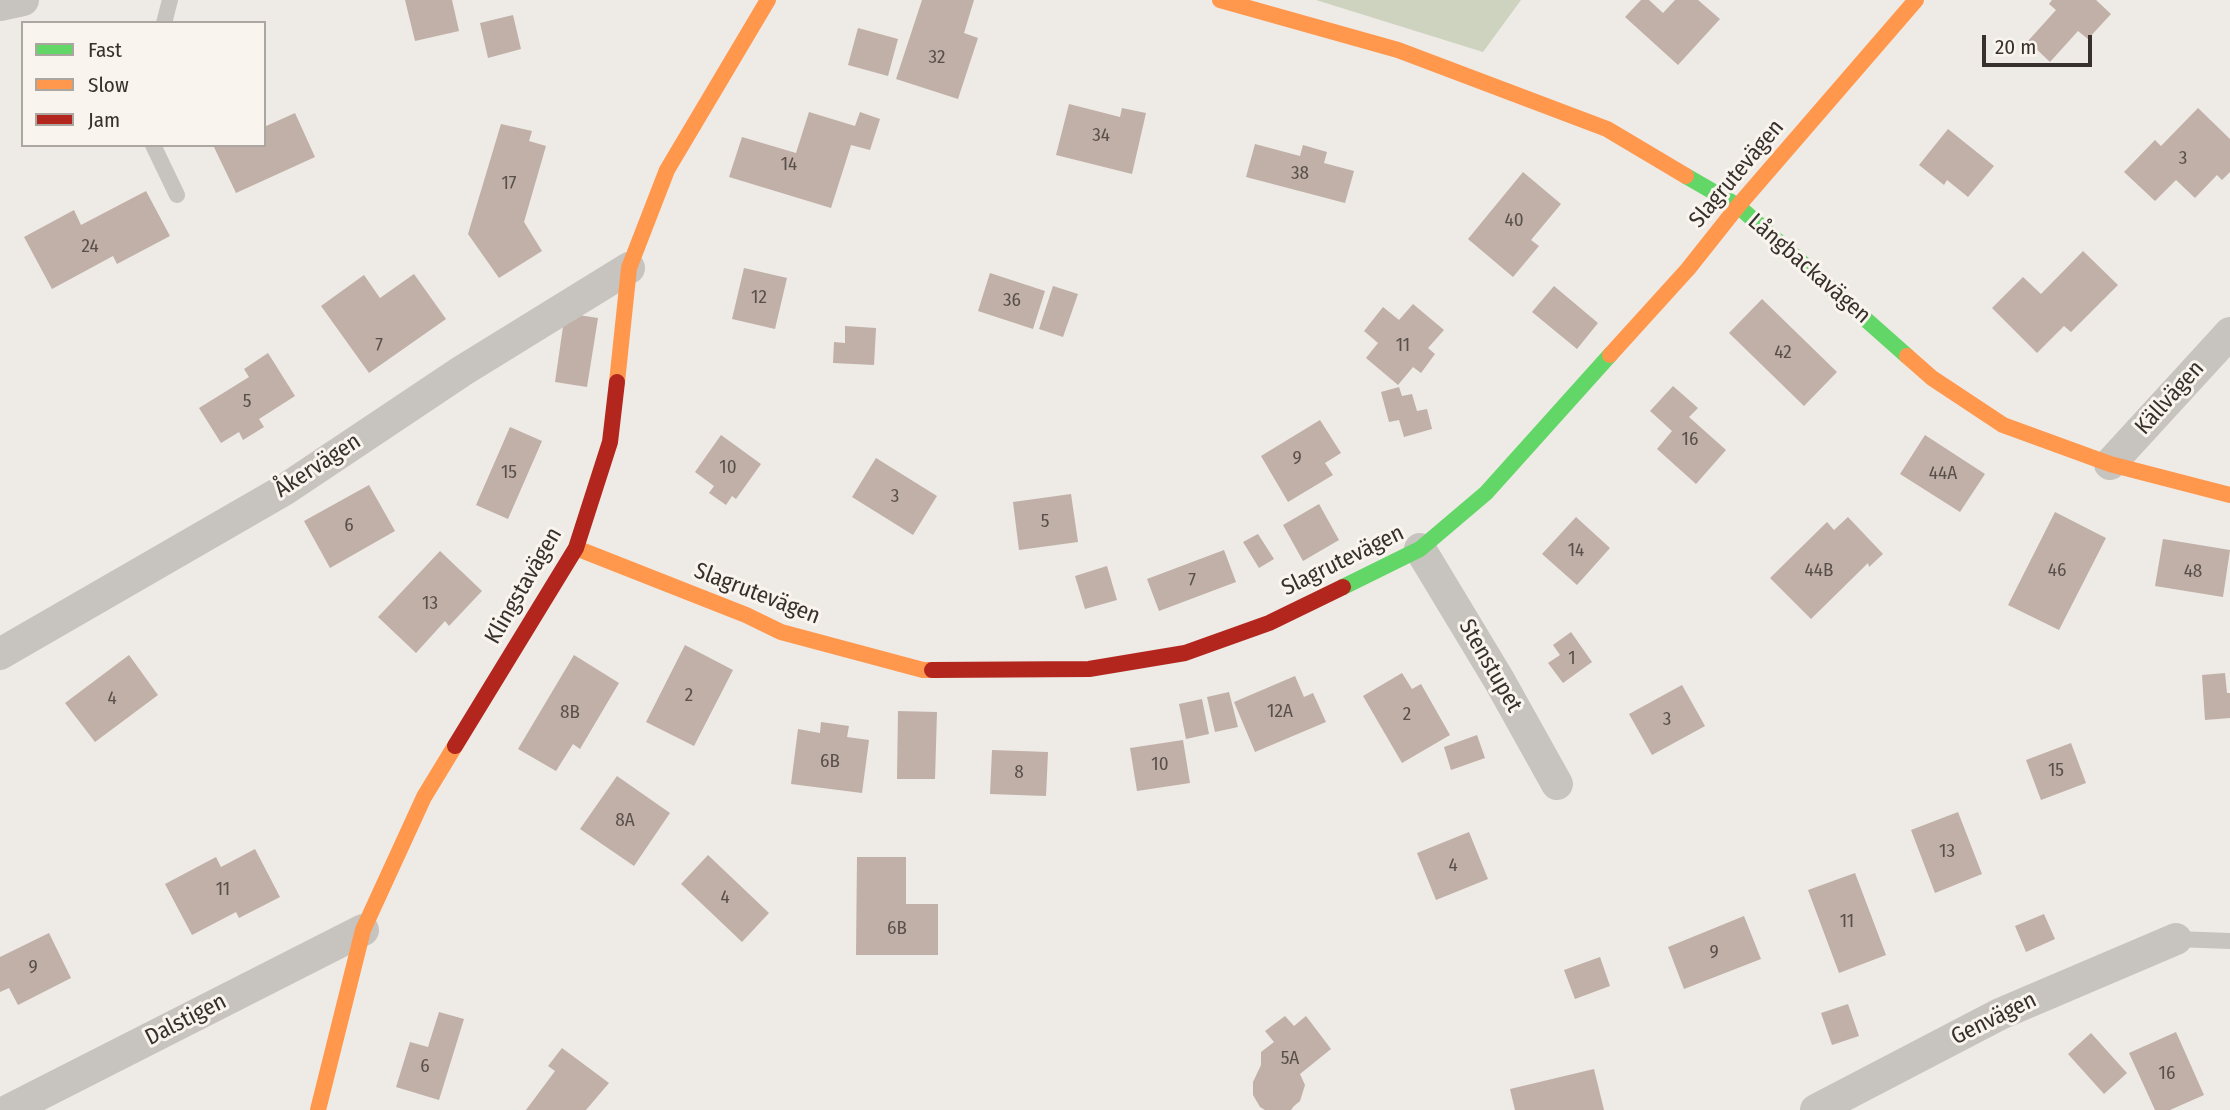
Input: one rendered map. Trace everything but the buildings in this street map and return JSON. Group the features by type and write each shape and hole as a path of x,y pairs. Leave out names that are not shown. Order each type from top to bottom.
{"street":[{"path":"0,5 23,0"},
{"name":"Klingstavägen","path":"318,1110 363,930 424,797 576,548 610,442 629,268 667,170 768,0"},
{"name":"Långbackavägen","path":"1220,0 1398,50 1607,129 1738,206 1932,378 2003,425 2110,464 2230,495"},
{"name":"Slagrutevägen","path":"576,548 746,615 781,632 923,670 1089,669 1185,653 1269,623 1420,549 1486,493 1688,269 1738,206 1916,0"},
{"name":"Åkervägen","path":"0,654 284,490 462,371 629,268"},
{"name":"Källvägen","path":"2110,464 2230,332"},
{"name":"Stenstupet","path":"1420,549 1499,680 1557,784"},
{"name":"Dalstigen","path":"9,1110 363,930"},
{"name":"Genvägen","path":"1816,1110 2000,1014 2176,939"}],"lane":[{"path":"165,21 170,0"},
{"path":"154,147 177,195"},
{"path":"2176,939 2230,941"}],"green space":[{"path":"1316,0 1521,0 1483,52"}],"traffic: fast":[{"path":"1686,176 1738,206 1907,356"},
{"path":"1343,587 1420,549 1486,493 1610,355"}],"traffic: slow":[{"path":"617,382 629,268 667,170 768,0"},
{"path":"1220,0 1398,50 1607,129 1686,176"},
{"path":"1610,355 1688,269 1738,206 1916,0"},
{"path":"1907,356 1932,378 2003,425 2110,464 2230,495"},
{"path":"576,548 746,615 781,632 923,670 932,670"},
{"path":"318,1110 363,930 424,797 455,746"}],"traffic: jam":[{"path":"455,746 576,548 610,442 617,382"},
{"path":"932,670 1089,669 1185,653 1269,623 1343,587"}]}
